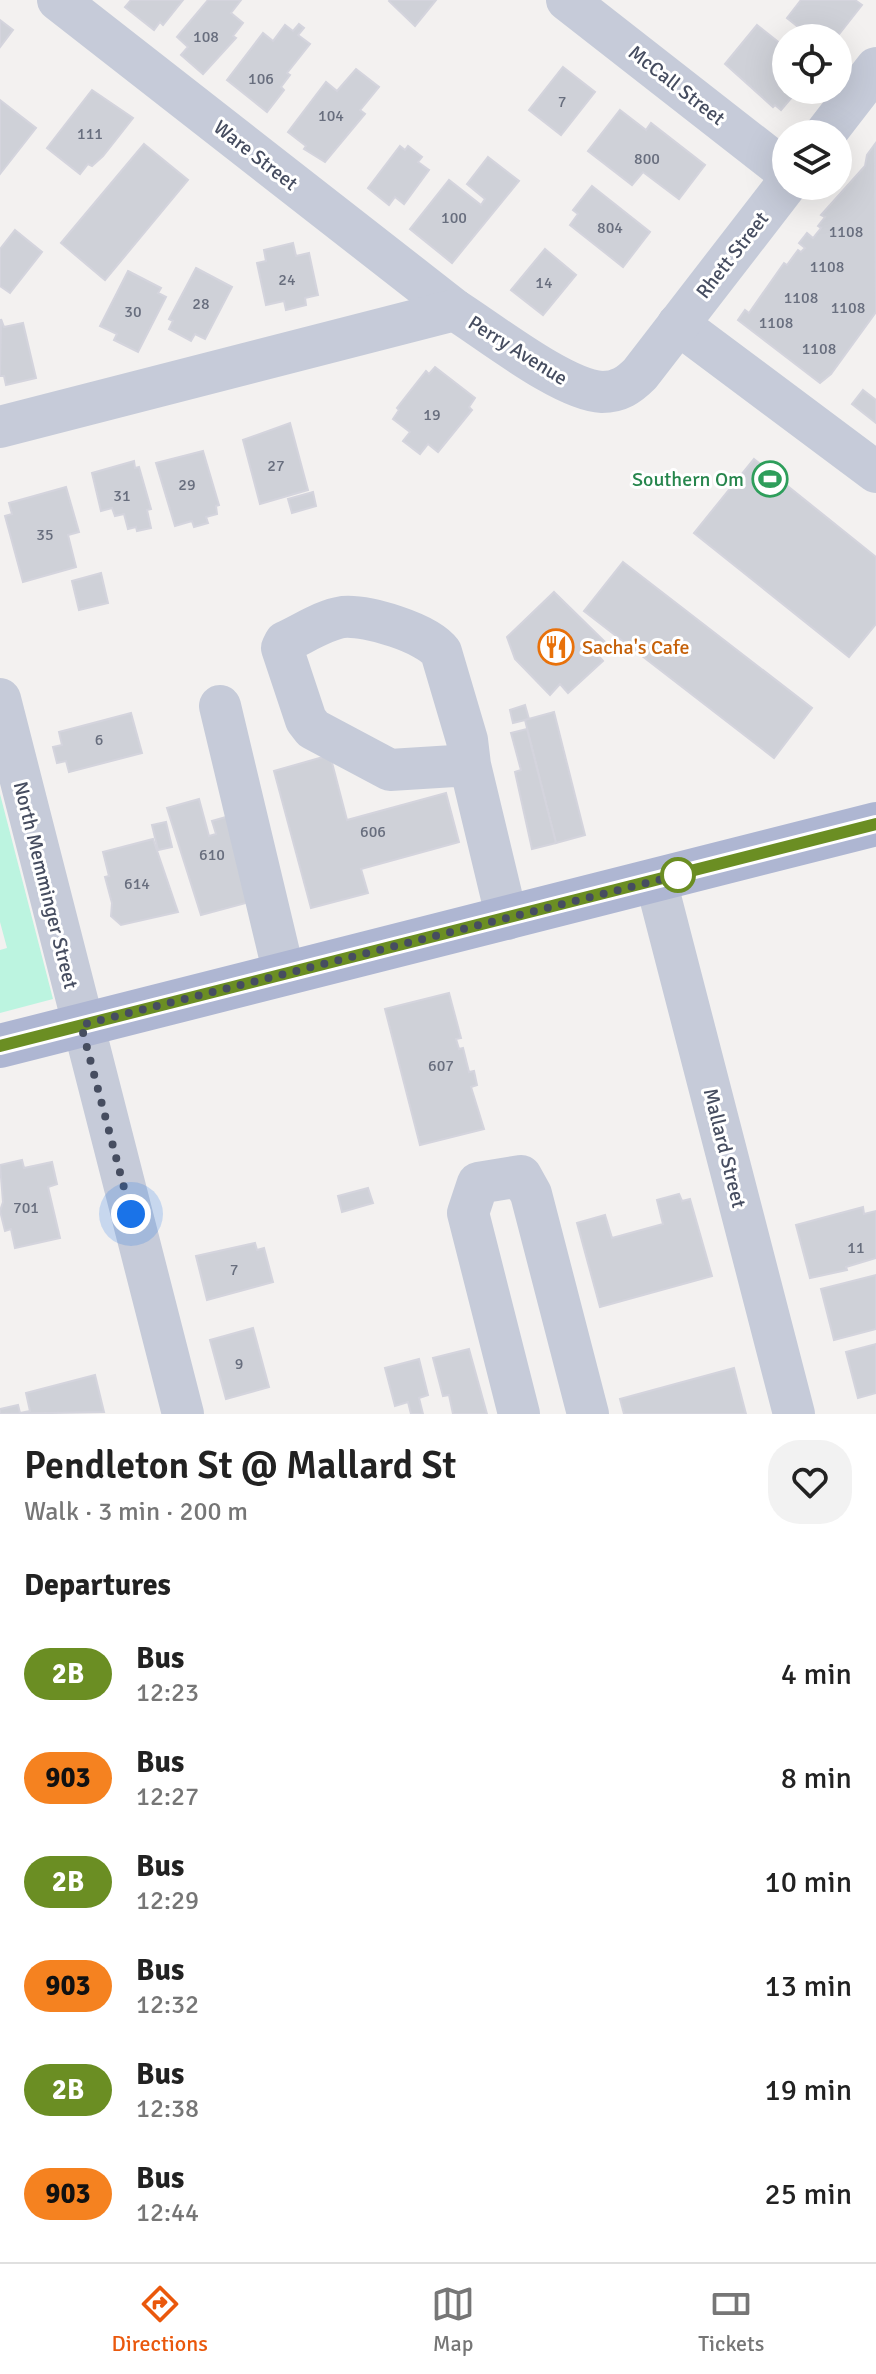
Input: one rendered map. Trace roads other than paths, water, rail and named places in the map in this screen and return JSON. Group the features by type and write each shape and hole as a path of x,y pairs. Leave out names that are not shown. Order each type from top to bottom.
{"main road":[{"path":"0,1046 876,824"}],"street":[{"name":"Ware Street","path":"58,0 455,310"},
{"name":"McCall Street","path":"567,0 772,160"},
{"path":"836,120 876,68"},
{"name":"Rhett Street","path":"678,324 774,200"},
{"name":"Perry Avenue","path":"0,427 455,310 570,384 599,392 627,386 678,324"},
{"path":"678,324 876,472"},
{"path":"470,765 390,770 313,729 306,720 282,648 285,642 343,617 361,619 433,640 441,652 467,740 470,765 507,919"},
{"name":"North Memminger Street","path":"0,699 183,1414"},
{"path":"220,706 284,974"},
{"name":"Mallard Street","path":"656,881 794,1414"},
{"path":"519,1414 468,1213 478,1183 521,1176 531,1194 588,1414"}],"place":[{"name":"Southern Om","path":"770,479"},
{"name":"Sacha's Cafe","path":"556,647"}]}
